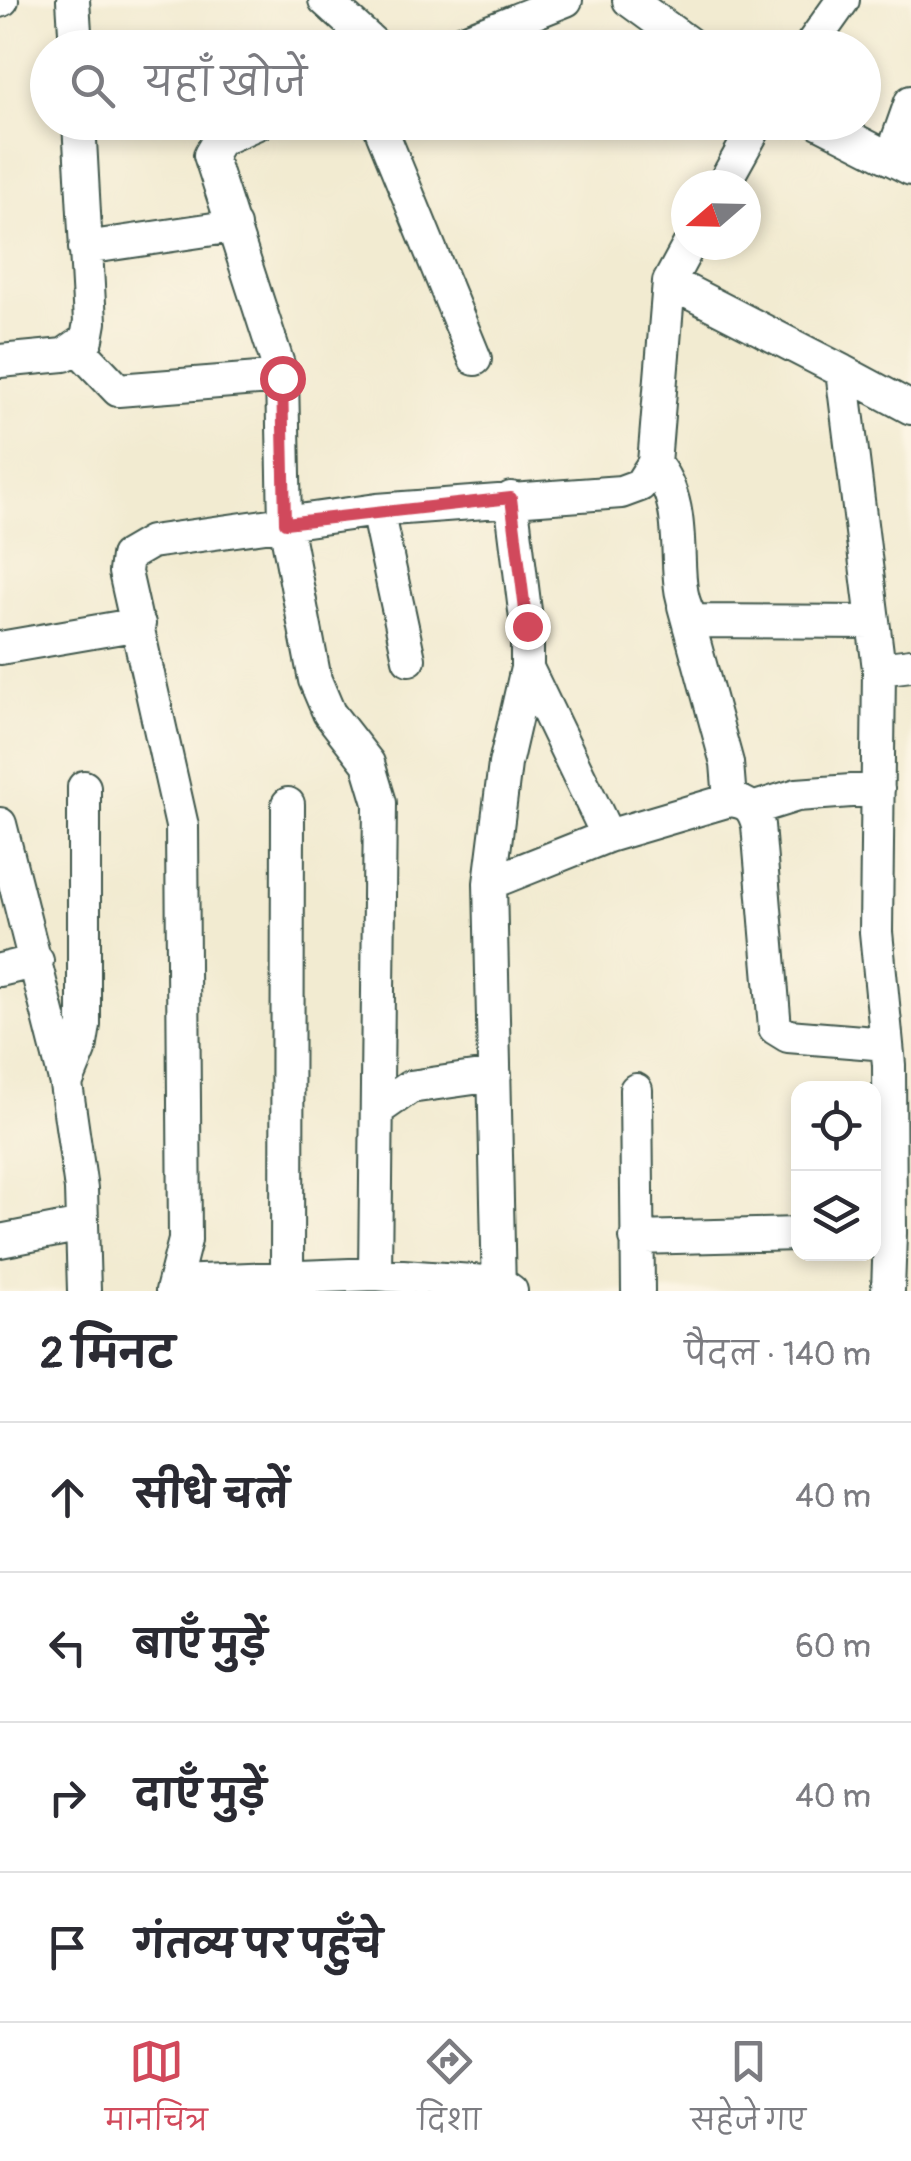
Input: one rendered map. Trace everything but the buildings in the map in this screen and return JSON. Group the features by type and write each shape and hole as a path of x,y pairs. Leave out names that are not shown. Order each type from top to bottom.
{"street":[{"path":"74,0 75,30"},
{"path":"325,0 358,30"},
{"path":"491,30 566,0"},
{"path":"629,0 670,30"},
{"path":"822,30 843,0"},
{"path":"854,140 901,164 911,102"},
{"path":"0,360 64,355 87,339 90,322 80,140"},
{"path":"219,140 210,154 282,378 285,523 315,680 329,712 368,762 380,803 374,1274"},
{"path":"385,140 475,359"},
{"path":"731,170 748,140"},
{"path":"85,248 234,226"},
{"path":"511,498 527,626 527,668 505,764 490,883 503,1288 374,1274 174,1286 184,1240 182,826 140,624 125,572 127,556 138,548 377,510 511,498 621,492 640,485 654,463 669,282 681,260"},
{"path":"669,282 911,408"},
{"path":"78,348 118,390 282,378"},
{"path":"842,371 874,622 895,667 878,788 876,932 888,1044 882,1233 888,1291"},
{"path":"654,463 676,500 684,606 727,762 741,805 758,825 775,1028 788,1036 888,1044"},
{"path":"377,510 409,659"},
{"path":"684,606 694,621 704,624 874,622"},
{"path":"0,648 140,624"},
{"path":"527,668 608,836"},
{"path":"66,1084 80,1050 84,1025 84,787"},
{"path":"490,883 608,836 797,795 878,788"},
{"path":"287,1277 288,804"},
{"path":"1,831 66,1084 82,1225 84,1291"},
{"path":"0,970 37,962"},
{"path":"377,1110 410,1087 495,1075"},
{"path":"636,1090 638,1291"},
{"path":"0,1241 82,1225"},
{"path":"636,1238 791,1234"}],"route":[{"path":"282,378 285,523 511,498 527,626"}]}
